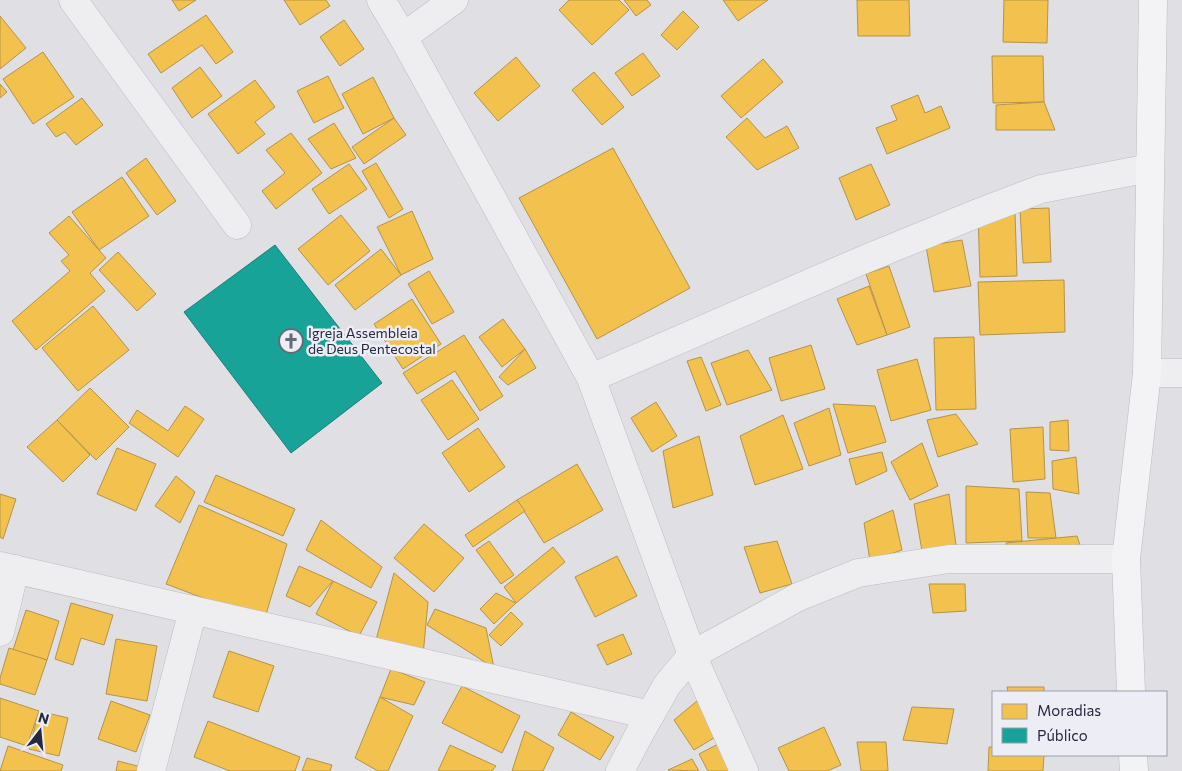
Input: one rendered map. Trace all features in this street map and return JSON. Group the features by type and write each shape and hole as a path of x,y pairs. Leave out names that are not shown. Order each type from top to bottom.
{"main road":[{"path":"1131,691 1126,559 1147,373 1153,0"},
{"path":"1133,756 1134,771"}],"street":[{"path":"73,0 237,225"},
{"path":"381,0 591,378 692,655 744,771"},
{"path":"403,37 454,0"},
{"path":"591,378 863,260 1041,189 1150,168"},
{"path":"1147,373 1182,373"},
{"path":"620,771 668,684 692,655 798,597 858,573 949,559 1126,559"},
{"path":"0,632 8,567 650,715"},
{"path":"151,771 193,610"}],"building: Moradias":[{"path":"172,0 196,0 179,11"},
{"path":"284,0 326,0 330,6 300,25"},
{"path":"569,0 619,0 629,10 592,45 559,10"},
{"path":"624,0 647,0 651,5 636,16"},
{"path":"723,0 768,0 738,21"},
{"path":"857,0 909,0 910,36 858,36"},
{"path":"1004,0 1048,0 1047,43 1003,42"},
{"path":"683,11 699,27 677,50 661,35"},
{"path":"206,15 233,52 216,64 202,45 161,73 148,54"},
{"path":"0,16 26,48 0,69"},
{"path":"344,20 364,49 340,66 320,37"},
{"path":"43,52 74,97 33,124 3,79"},
{"path":"643,53 660,76 632,96 615,73"},
{"path":"992,56 1043,56 1044,102 993,103"},
{"path":"516,57 540,86 498,121 474,93"},
{"path":"763,59 783,82 741,118 721,96"},
{"path":"200,67 222,96 192,118 172,88"},
{"path":"594,72 624,107 602,125 572,90"},
{"path":"328,76 344,108 314,123 297,91"},
{"path":"373,77 394,118 363,134 342,94"},
{"path":"255,80 275,107 255,122 265,134 238,154 208,114"},
{"path":"0,84 7,92 0,98"},
{"path":"918,95 925,113 941,106 950,128 887,154 876,128 897,120 891,106"},
{"path":"82,98 103,125 76,145 65,132 56,137 46,124"},
{"path":"1044,102 1055,130 996,130 996,105"},
{"path":"394,118 406,135 364,164 352,147"},
{"path":"747,118 765,138 787,126 799,148 757,170 726,137"},
{"path":"334,123 356,158 331,169 308,139"},
{"path":"291,133 322,173 276,209 262,191 285,173 266,150"},
{"path":"613,148 690,288 597,339 519,198"},
{"path":"146,158 176,201 157,215 126,173"},
{"path":"376,163 403,209 389,218 362,171"},
{"path":"349,164 367,189 329,214 312,189"},
{"path":"871,164 890,205 856,220 839,178"},
{"path":"122,177 149,216 99,250 72,212"},
{"path":"1049,208 1051,262 1023,263 1020,209"},
{"path":"412,211 433,259 401,275 377,227"},
{"path":"1015,212 1017,276 980,277 978,213"},
{"path":"341,215 370,251 328,285 298,249"},
{"path":"69,216 106,258 90,273 105,291 36,350 12,321 70,271 61,261 69,255 49,233"},
{"path":"962,240 971,286 934,292 926,246"},
{"path":"381,249 401,275 355,310 335,285"},
{"path":"118,252 156,294 137,311 99,270"},
{"path":"889,266 910,327 887,335 866,274"},
{"path":"429,271 454,312 432,324 408,284"},
{"path":"1064,280 1065,332 980,335 978,282"},
{"path":"869,286 887,335 857,345 837,299"},
{"path":"412,299 441,344 403,369 374,324"},
{"path":"93,306 129,350 78,391 42,348"},
{"path":"503,319 525,349 502,367 479,337"},
{"path":"464,335 503,396 480,411 455,371 417,394 403,373"},
{"path":"974,337 976,409 936,410 934,338"},
{"path":"811,345 825,389 781,401 769,358"},
{"path":"525,349 536,368 508,385 499,377"},
{"path":"748,350 772,390 727,405 711,363"},
{"path":"701,357 721,405 706,411 687,361"},
{"path":"917,359 931,410 891,421 877,370"},
{"path":"452,380 479,419 448,440 421,400"},
{"path":"90,388 129,427 96,460 57,420"},
{"path":"656,402 677,436 652,452 631,418"},
{"path":"833,404 875,406 886,442 848,453"},
{"path":"185,406 204,419 178,457 129,423 137,410 168,431"},
{"path":"829,408 841,455 809,466 794,423"},
{"path":"956,414 978,444 938,457 927,420"},
{"path":"783,415 803,469 755,485 740,436"},
{"path":"57,420 90,455 63,482 27,447"},
{"path":"1068,420 1069,451 1050,450 1050,422"},
{"path":"1043,427 1045,479 1013,482 1010,429"},
{"path":"478,428 505,467 469,492 442,453"},
{"path":"699,436 713,495 673,508 663,451"},
{"path":"922,443 938,486 910,500 891,462"},
{"path":"117,448 156,464 136,511 97,494"},
{"path":"882,452 887,471 856,485 849,459"},
{"path":"1076,457 1079,494 1053,489 1052,461"},
{"path":"577,464 603,510 544,543 517,500"},
{"path":"216,475 295,509 283,536 204,502"},
{"path":"176,476 195,492 180,523 155,506"},
{"path":"966,486 1019,489 1022,541 966,543"},
{"path":"1026,492 1050,493 1056,538 1028,538"},
{"path":"0,494 16,499 3,539 0,537"},
{"path":"949,494 957,552 923,557 914,504"},
{"path":"517,500 525,511 473,547 465,535"},
{"path":"199,505 287,544 264,621 166,584"},
{"path":"893,510 902,550 870,561 864,523"},
{"path":"321,520 382,567 371,588 306,550"},
{"path":"424,524 464,558 434,592 394,558"},
{"path":"1077,536 1083,554 1007,558 1006,543"},
{"path":"489,541 514,575 501,584 476,550"},
{"path":"777,541 792,584 760,593 744,547"},
{"path":"553,547 565,562 516,603 504,587"},
{"path":"617,556 637,596 595,617 575,577"},
{"path":"299,566 333,581 310,607 286,596"},
{"path":"394,573 428,602 423,656 376,640"},
{"path":"333,581 377,602 359,636 316,614"},
{"path":"929,584 965,584 966,611 933,613"},
{"path":"496,593 516,603 494,624 480,609"},
{"path":"71,603 113,615 104,645 81,638 73,665 55,659"},
{"path":"435,609 486,628 494,668 427,625"},
{"path":"26,610 59,621 47,660 13,650"},
{"path":"511,612 523,624 501,646 489,635"},
{"path":"623,634 632,654 607,665 597,645"},
{"path":"116,639 157,646 147,701 106,694"},
{"path":"9,648 47,660 35,695 0,684"},
{"path":"229,651 274,666 258,712 213,697"},
{"path":"391,669 425,682 414,705 380,697"},
{"path":"462,686 520,716 502,753 442,723"},
{"path":"1007,687 1044,687 1044,691 1008,691"},
{"path":"380,697 413,716 388,771 378,771 355,758"},
{"path":"0,698 39,711 27,746 0,737"},
{"path":"111,701 150,715 136,752 98,739"},
{"path":"697,701 722,733 694,750 674,720"},
{"path":"912,707 954,709 947,744 903,740"},
{"path":"39,711 68,718 59,756 29,749"},
{"path":"571,712 614,737 600,760 558,735"},
{"path":"208,721 300,757 295,771 230,771 194,757"},
{"path":"824,727 841,765 827,771 789,771 778,748"},
{"path":"525,731 554,748 543,771 512,771"},
{"path":"724,741 737,771 708,771 699,754"},
{"path":"857,742 886,742 888,771 861,771"},
{"path":"450,745 496,766 492,771 438,771"},
{"path":"8,746 63,765 61,771 0,771"},
{"path":"989,747 992,747 992,756 1044,756 1043,771 988,771"},
{"path":"307,758 332,765 330,771 302,771"},
{"path":"692,759 699,771 668,770"},
{"path":"118,761 145,768 144,771 116,771"}],"building: Público":[{"path":"275,245 382,383 291,453 184,312"}],"place":[{"name":"Igreja Assembleia de Deus Pentecostal","path":"291,341"}]}
